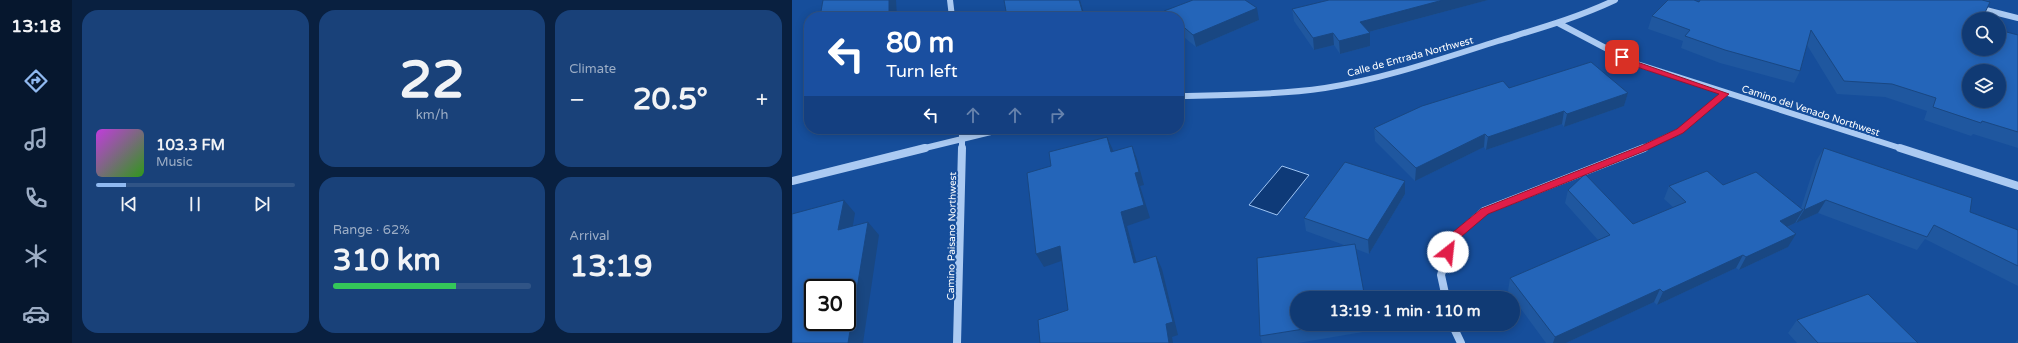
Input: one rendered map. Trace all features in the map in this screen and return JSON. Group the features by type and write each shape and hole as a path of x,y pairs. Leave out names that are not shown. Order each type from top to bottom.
{"street":[{"path":"950,0 951,12"},
{"name":"Calle de Entrada Northwest","path":"1184,96 1296,91 1344,84 1453,55 1558,23 1600,8 1615,0"},
{"path":"1973,7 2018,18"},
{"name":"Camino del Venado Northwest","path":"1558,23 1634,64 1724,94 2018,186"},
{"path":"1444,291 1441,275 1451,240 1484,211 1651,145 1680,131 1724,94"},
{"name":"Camino Paisano Northwest","path":"958,343 962,134"},
{"path":"792,181 985,134"},
{"path":"1455,331 1461,343"}],"water":[{"path":"1282,166 1309,175 1277,215 1249,205"}],"building":[{"path":"823,0 889,0 889,12 821,12"},
{"path":"1004,0 1079,0 1083,12 1006,12"},
{"path":"1193,0 1245,0 1257,8 1193,35 1184,27 1184,12 1164,11"},
{"path":"1329,0 1443,0 1360,22 1370,33 1339,41 1333,33 1313,38 1292,9"},
{"path":"1668,0 1694,0 1699,2 1700,0 1982,0 1990,2 1985,12 1962,12 1962,56 2006,56 2006,32 2018,35 2018,132 1982,121 1981,123 1933,107 1936,98 1892,84 1844,81 1811,30 1800,71 1725,50 1685,36 1690,30 1652,16"},
{"path":"1591,62 1628,93 1567,114 1564,111 1488,137 1485,134 1416,168 1374,128 1422,106 1503,81 1509,88"},
{"path":"1107,137 1111,152 1132,146 1139,172 1135,173 1144,205 1121,212 1134,263 1156,256 1173,322 1166,324 1169,343 1040,343 1038,320 1068,310 1060,246 1036,254 1027,173 1051,166 1049,152"},
{"path":"1824,148 1972,198 1970,212 2018,230 2018,266 1934,225 1927,237 1826,200 1804,210"},
{"path":"1345,162 1405,181 1368,240 1304,218"},
{"path":"1707,171 1723,185 1756,172 1803,210 1780,221 1796,234 1746,257 1743,255 1663,292 1660,289 1555,337 1510,278 1610,235 1568,190 1585,174 1633,224 1686,202 1669,186"},
{"path":"844,200 838,230 868,222 856,295 856,279 804,279 804,331 850,331 848,343 792,343 792,214"},
{"path":"1355,244 1364,291 1290,291 1290,331 1291,331 1260,336 1257,258"},
{"path":"1868,294 1918,343 1818,343 1797,320"}],"route":[{"path":"1448,252 1451,240 1484,211 1644,148 1668,137 1680,131 1724,94 1634,64 1622,57"}]}
